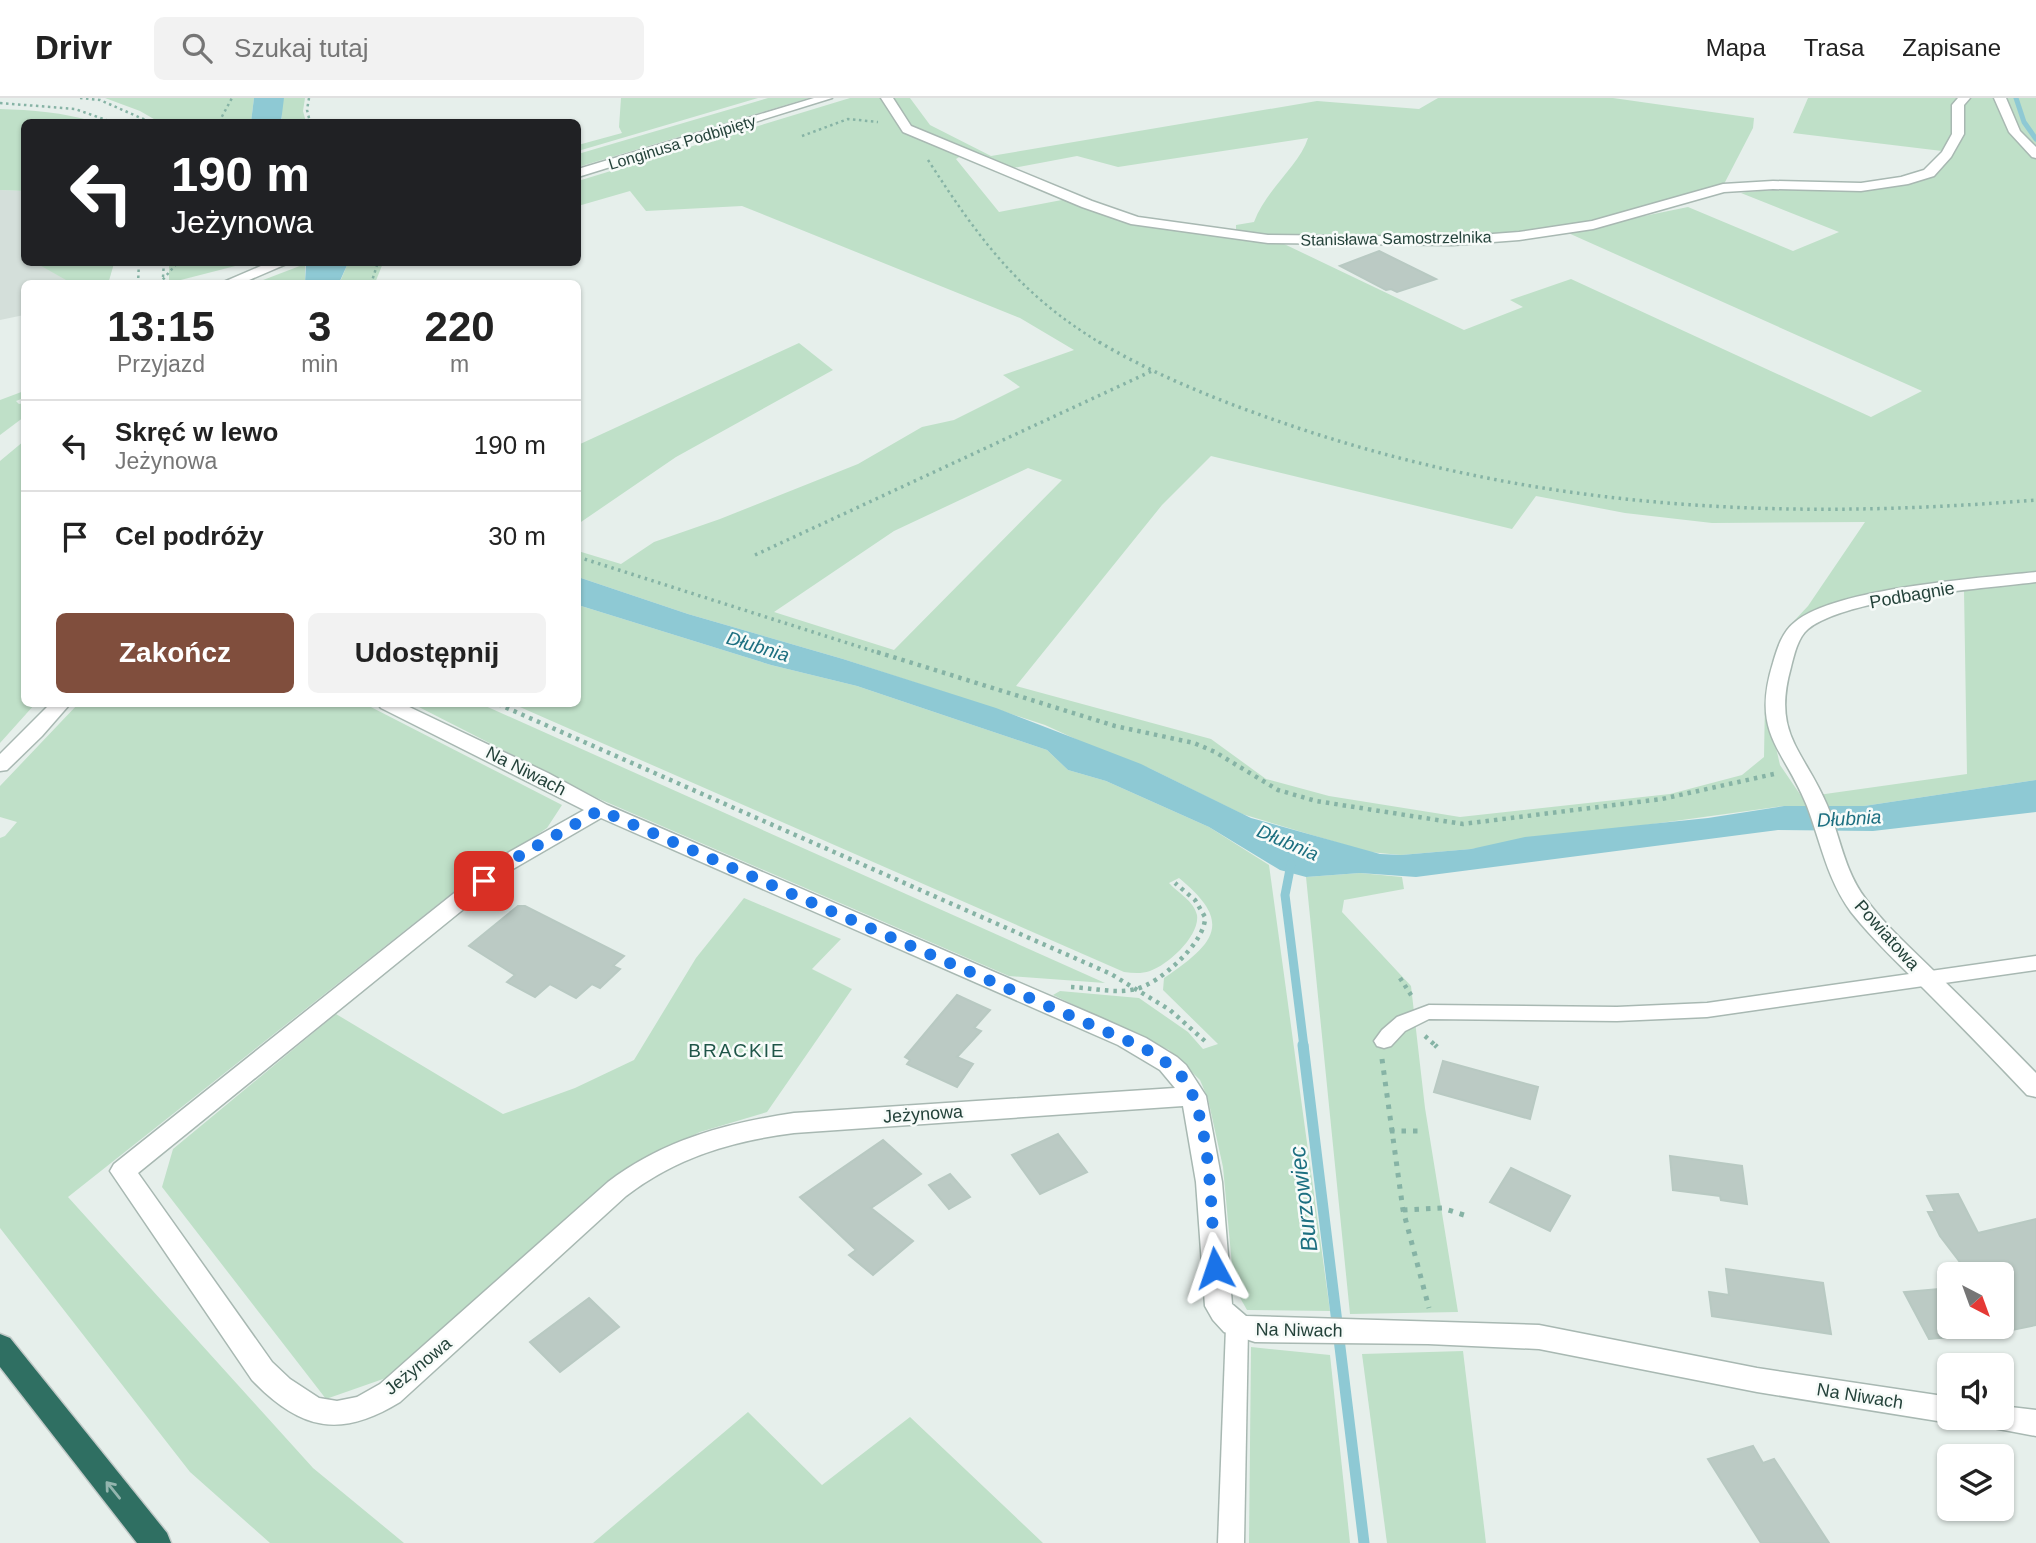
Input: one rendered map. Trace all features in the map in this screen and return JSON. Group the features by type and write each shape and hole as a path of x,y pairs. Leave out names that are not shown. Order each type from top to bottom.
{"highway":[{"path":"0,1346 156,1543"}],"street":[{"name":"Longinusa Podbipięty","path":"581,172 826,98"},
{"path":"887,98 907,129"},
{"name":"Stanisława Samostrzelnika","path":"907,129 1087,205 1136,221 1268,239 1453,241 1519,236 1593,225 1723,188 1773,185 1861,187 1903,181 1929,173 1947,154 1958,134 1958,106 1964,98"},
{"path":"2000,98 2015,132 2036,153"},
{"path":"237,280 273,266"},
{"name":"Podbagnie","path":"1795,631 1814,617 1850,606 1952,587 2036,577"},
{"name":"Powiatowa","path":"1795,631 1773,696 1780,740 1815,802 1839,875 1858,905 1928,980 2036,1088"},
{"path":"0,765 57,707"},
{"name":"Na Niwach","path":"394,707 541,778 600,810 1134,1043 1177,1071 1194,1096 1204,1137 1219,1307 1225,1317 1246,1329 1429,1321 1539,1337 1757,1380 1937,1408"},
{"name":"Jeżynowa","path":"600,810 505,864 123,1171 262,1371 294,1399 335,1414 350,1412 369,1404 402,1383 614,1191 666,1157 709,1139 754,1128 794,1123 1194,1096"},
{"path":"2014,1420 2036,1423"}],"lane":[{"path":"1384,1041 1407,1019 1429,1012 1683,1011 1928,980 2036,963"},
{"path":"1231,1543 1246,1329"}],"path":[{"path":"80,98 100,100 143,119"},
{"path":"221,119 232,98"},
{"path":"309,98 307,110 309,119"},
{"path":"0,103 75,109 103,119"},
{"path":"802,136 837,120 853,117 907,129 985,246 1009,274 1074,326 1152,370 1217,400 1335,441 1459,472 1573,492 1682,505 1801,511 1920,510 2036,500"},
{"path":"163,277 164,266"},
{"path":"161,280 174,266"},
{"path":"755,555 1152,370"},
{"path":"581,557 1004,693 1115,726 1194,743 1215,752 1278,790 1316,801 1463,824 1662,799 1796,771"},
{"path":"505,707 1111,974 1170,1010 1206,1042"},
{"path":"1060,987 1139,989 1179,961 1205,925 1203,911 1196,900 1175,883"},
{"path":"1400,978 1419,1008"},
{"path":"1384,1041 1382,1056 1390,1131 1403,1210 1429,1321"},
{"path":"1390,1131 1421,1131"},
{"path":"1403,1210 1442,1208 1467,1216"}],"shaded area":[{"path":"0,190 21,191 21,266 113,266 109,280 21,280 21,316 0,320"}],"green space":[{"path":"105,98 254,98 251,119 154,119"},
{"path":"284,98 305,98 303,111 305,119 282,119 281,105"},
{"path":"621,98 758,98 581,150 581,144 622,133 619,127"},
{"path":"768,98 809,98 581,166 581,153"},
{"path":"850,98 881,98 902,131 961,156 956,159 999,212 1067,199 1145,226 1282,243 1464,330 1523,307 1510,300 1571,279 1871,417 1922,391 1566,232 1688,207 1793,251 1839,232 1741,193 1854,187 1913,178 1936,169 1953,155 1961,137 1964,104 1971,98 1995,98 2036,157 2036,573 1944,583 1881,594 1821,610 1794,621 1808,606 1865,522 1712,523 1625,513 1536,496 1512,529 1211,456 1162,505 1016,686 1211,739 1266,779 1329,796 1460,817 1670,794 1742,775 1764,757 1765,700 1780,765 1808,806 1784,806 1471,849 1401,855 1369,852 1242,814 1149,768 1106,753 1045,725 581,578 581,552 621,564 654,542 858,464 922,427 954,420 1020,387 1003,375 1074,350 1020,318 742,206 646,211 630,191 581,205 581,180","holes":["1028,468 1062,480 894,650 774,612 894,531"]},
{"path":"894,98 910,98 930,125 991,156 1317,101 1419,109 1438,98 1613,98 1754,118 1753,128 1723,186 1588,222 1531,231 1456,236 1266,236 1236,232 1236,225 1254,222 1267,198 1298,158 1308,138 1118,167 1077,156 1013,168 911,127"},
{"path":"1808,98 1958,98 1955,101 1952,135 1942,151 1793,133"},
{"path":"2005,98 2036,98 2036,150 2021,133"},
{"path":"0,109 47,112 82,119 21,119 21,191 0,190"},
{"path":"41,266 113,266 109,280 66,280"},
{"path":"169,266 235,266 181,280 169,280"},
{"path":"300,266 305,266 305,280 263,280"},
{"path":"347,266 382,266 376,280 341,280"},
{"path":"799,343 833,370 676,457 581,522 581,444"},
{"path":"21,392 21,399 16,401 21,404 21,419 0,435 0,400"},
{"path":"21,444 21,707 32,707 0,743 0,461"},
{"path":"2036,582 2036,780 1864,806 1825,807 1818,795 1967,774 1964,590"},
{"path":"581,606 771,665 857,686 1047,750 1068,770 1106,781 1209,827 1269,865 1330,1311 1247,1310 1234,1287 1223,1167 1208,1099 1200,1080 1169,1050 1053,995 1060,991 1139,998 1188,1032 1203,1049 1218,1044 1163,990 1164,978 1196,954 1211,932 1212,920 1207,908 1179,878 1169,883 1195,910 1197,923 1193,932 1174,956 1157,968 1143,973 1124,972 520,707 581,707"},
{"path":"75,707 371,707 562,805 547,828 456,890 68,1197 313,1468 404,1543 270,1543 190,1472 0,1228 0,838 17,822 0,817 0,786"},
{"path":"419,707 488,707 1105,983 1009,976 597,798"},
{"path":"1360,873 1402,877 1404,889 1344,900 1342,912 1411,986 1425,1108 1458,1312 1350,1314 1306,877"},
{"path":"744,898 841,939 812,969 852,989 767,1112 700,1132 636,1163 403,1372 326,1399 162,1187 173,1149 336,1014 503,1114 575,1088 634,1060 696,958"},
{"path":"1251,1347 1330,1355 1350,1543 1249,1543"},
{"path":"1463,1351 1486,1543 1387,1543 1362,1354"},
{"path":"748,1412 822,1485 910,1417 1043,1543 593,1543"}],"water":[{"path":"254,98 284,98 281,119 251,119"},
{"path":"306,266 347,266 340,280 305,280"},
{"name":"Dłubnia","path":"581,578 688,614 843,659 996,708 1141,764 1251,818 1380,854 1401,855 1471,849 1525,837 1708,818 1784,806 1864,806 2036,780 2036,812 1873,831 1778,830 1416,877 1360,873 1306,877 1280,870 1209,827 1106,781 1068,770 1047,750 857,686 771,665 581,606"}],"building":[{"path":"1379,251 1436,279 1397,292 1386,290 1340,266"},
{"path":"518,906 525,906 624,956 613,966 620,969 600,988 592,984 576,998 550,984 535,997 507,982 515,975 469,946"},
{"path":"957,995 990,1010 974,1028 981,1031 957,1057 973,1064 957,1087 907,1064 910,1060 905,1057"},
{"path":"1443,1061 1538,1087 1530,1119 1434,1092"},
{"path":"1058,1134 1087,1172 1040,1194 1012,1155"},
{"path":"883,1140 921,1174 871,1208 913,1241 873,1275 849,1255 856,1250 800,1197"},
{"path":"1670,1156 1742,1166 1747,1204 1721,1200 1720,1196 1673,1190"},
{"path":"1511,1168 1570,1196 1550,1231 1490,1202"},
{"path":"950,1174 970,1197 949,1209 929,1185"},
{"path":"1958,1194 1978,1233 2036,1219 2036,1325 2014,1330 2014,1262 1960,1262 1940,1236 1928,1212 1935,1212 1927,1196"},
{"path":"1726,1269 1823,1283 1831,1334 1712,1316 1709,1292 1729,1295"},
{"path":"1937,1289 1937,1338 1929,1339 1904,1292"},
{"path":"589,1298 619,1327 560,1372 530,1342"},
{"path":"1753,1446 1763,1463 1774,1459 1829,1543 1761,1543 1708,1459"}],"waterway":[{"path":"2016,98 2024,122 2036,139"},
{"name":"Burzowiec","path":"1291,864 1285,895 1304,1047"},
{"name":"Burzowiec","path":"1303,1045 1364,1543"}],"district":[{"name":"BRACKIE","path":"737,1050"}],"route":[{"path":"484,881 505,864 600,810 1144,1048 1177,1071 1194,1096 1204,1137 1215,1268"}]}
